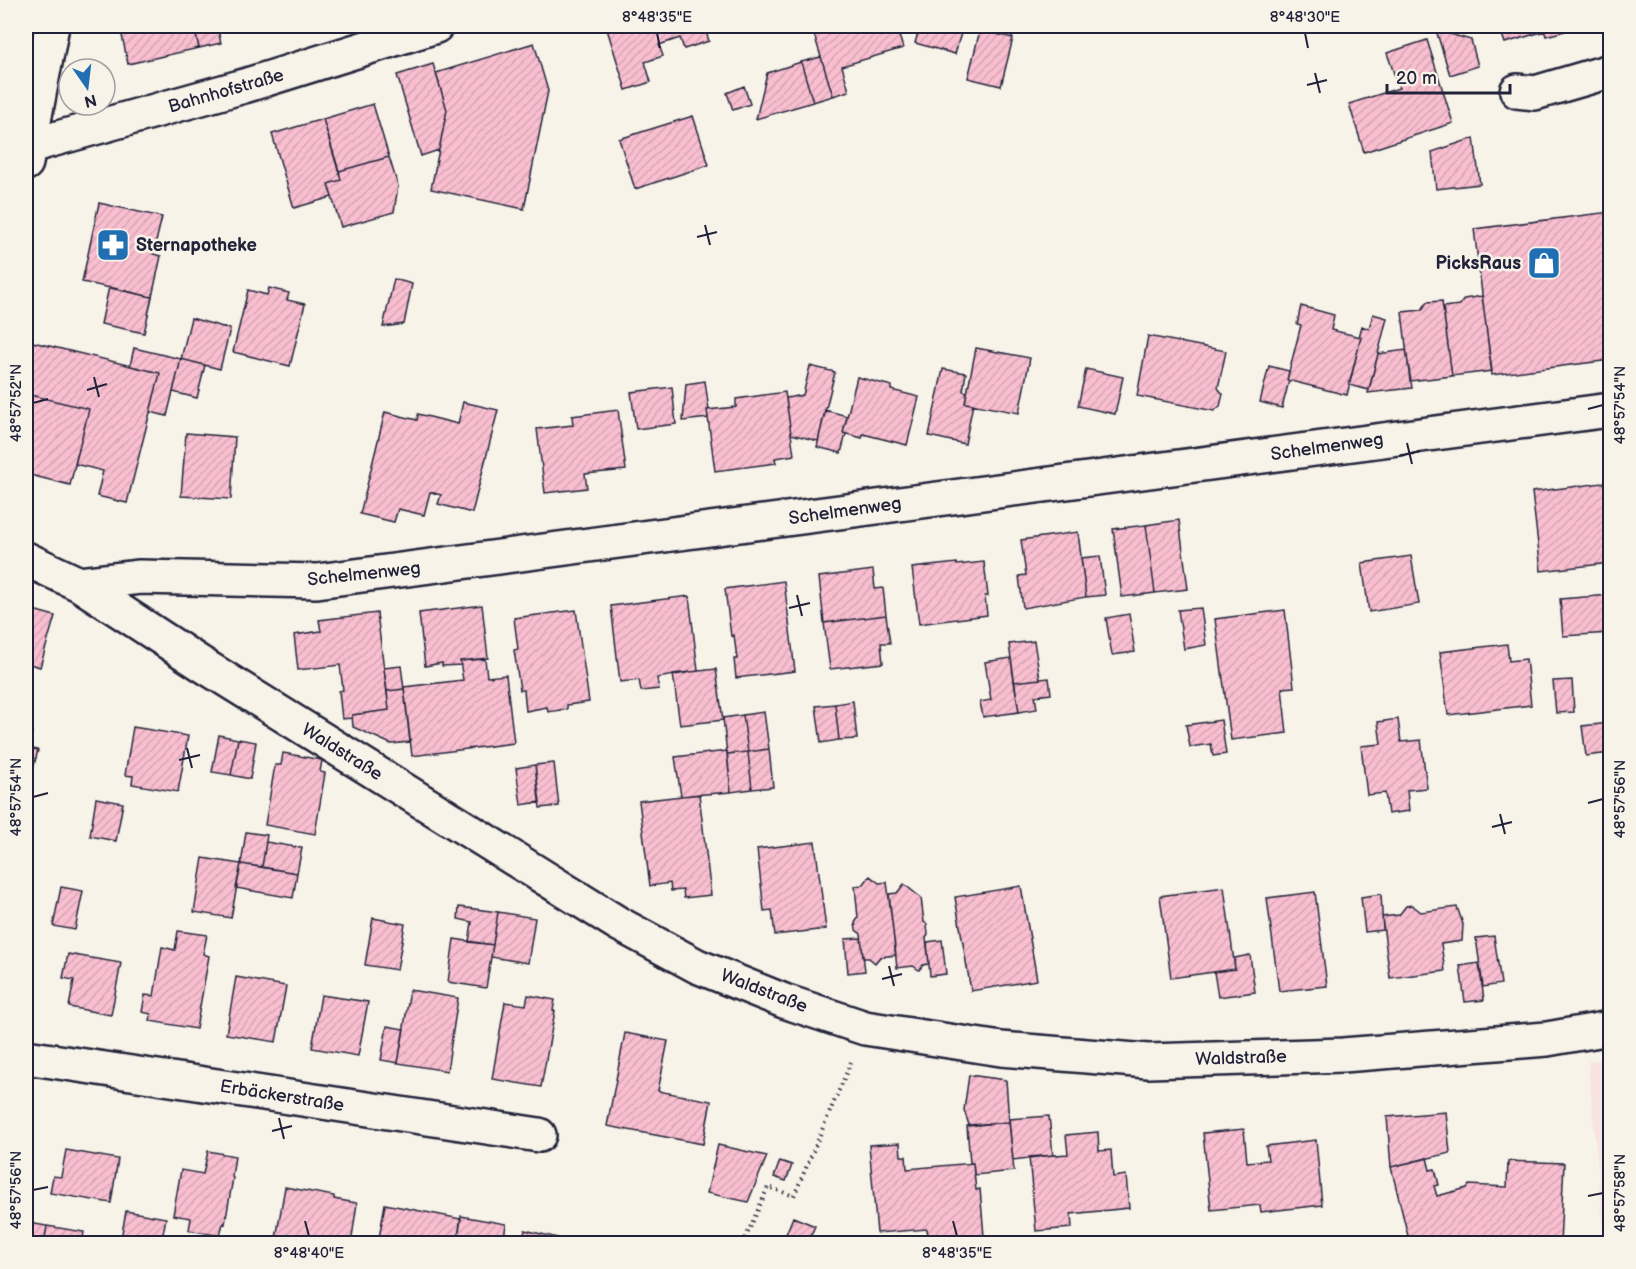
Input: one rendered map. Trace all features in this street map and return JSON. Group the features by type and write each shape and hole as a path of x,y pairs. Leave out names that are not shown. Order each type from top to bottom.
{"street":[{"path":"27,152 52,26"},
{"name":"Bahnhofstraße","path":"27,152 436,26"},
{"path":"1517,91 1534,93 1611,70"},
{"name":"Schelmenweg","path":"79,584 140,577 317,581 1611,410"},
{"name":"Waldstraße","path":"26,559 79,584 203,665 619,924 697,966 865,1028 1001,1049 1148,1061 1343,1055 1547,1039 1611,1028"},
{"name":"Erbäckerstraße","path":"26,1057 539,1135"}],"path":[{"path":"743,1244 768,1187 794,1196 865,1028"}],"shaded area":[{"path":"1610,1057 1610,1243 1605,1244 1588,1062"}],"building":[{"path":"120,26 194,26 199,48 128,64"},
{"path":"194,26 217,26 221,43 199,48"},
{"path":"606,26 704,26 709,41 684,49 680,38 659,45 663,56 645,62 651,82 626,90"},
{"path":"822,26 896,26 903,48 842,66 849,91 833,96 813,31 823,28"},
{"path":"920,26 963,26 955,54 915,43"},
{"path":"1499,26 1543,26 1545,31 1505,43"},
{"path":"1543,26 1563,26 1565,31 1546,36"},
{"path":"980,30 1013,38 1001,86 968,78"},
{"path":"1436,30 1471,40 1478,66 1450,75"},
{"path":"1427,40 1453,123 1364,152 1349,104 1399,88 1387,53"},
{"path":"534,43 548,91 524,209 431,189 447,110 436,73"},
{"path":"821,57 833,96 813,102 801,62"},
{"path":"801,62 813,102 756,119 767,73"},
{"path":"433,64 447,110 439,150 421,156 397,75"},
{"path":"744,86 750,104 733,110 727,93"},
{"path":"373,104 389,157 339,171 323,119"},
{"path":"693,116 709,165 635,189 619,139"},
{"path":"323,119 341,180 328,184 332,197 294,208 272,134"},
{"path":"1474,138 1480,184 1436,189 1432,152"},
{"path":"389,157 398,186 394,212 341,227 328,184 341,180 339,171"},
{"path":"99,203 162,217 153,254 161,256 152,297 82,282"},
{"name":"PicksRaus","path":"1610,212 1610,360 1492,375 1474,229"},
{"path":"394,279 412,284 404,324 383,327"},
{"path":"109,287 152,297 144,333 101,324"},
{"path":"269,288 289,293 287,300 305,304 290,366 233,352 248,290 267,295"},
{"path":"1482,296 1492,371 1452,376 1443,307 1460,305 1464,299"},
{"path":"1442,301 1452,376 1410,381 1402,312 1422,310 1427,302"},
{"path":"1301,306 1334,315 1331,330 1361,337 1347,395 1287,380 1301,325 1297,324"},
{"path":"1373,314 1387,318 1369,390 1349,385 1362,326 1369,329"},
{"path":"191,318 230,329 220,369 181,359"},
{"path":"1148,336 1226,351 1218,388 1223,394 1220,406 1214,411 1137,396"},
{"path":"33,342 160,373 127,503 97,496 103,471 75,464 89,409 26,394 26,372"},
{"path":"134,348 181,359 167,416 150,412 160,373 130,366"},
{"path":"976,348 1030,358 1019,413 965,403"},
{"path":"1406,350 1412,388 1368,393 1378,354"},
{"path":"181,359 205,365 197,398 173,392"},
{"path":"810,366 835,372 818,441 791,434 786,398 803,395"},
{"path":"1269,366 1289,371 1287,380 1289,381 1282,408 1260,402"},
{"path":"943,369 966,373 963,391 967,392 965,403 973,404 965,444 929,436"},
{"path":"1086,369 1123,377 1115,414 1078,406"},
{"path":"857,377 892,386 891,390 919,397 907,445 863,434 862,438 843,433"},
{"path":"705,381 708,418 683,421 686,384"},
{"path":"672,387 676,424 636,429 631,392"},
{"path":"785,392 794,455 775,458 776,463 715,471 707,410 736,407 736,399"},
{"path":"26,394 89,409 70,485 26,474"},
{"path":"463,402 498,410 472,513 438,504 441,495 430,492 424,515 398,509 394,522 360,514 385,412 417,420 418,414 458,424"},
{"path":"618,410 626,470 585,474 587,488 545,493 537,429 573,425 572,416"},
{"path":"825,410 847,416 843,433 846,434 841,453 817,447"},
{"path":"186,433 235,437 231,499 181,496"},
{"path":"1610,482 1610,563 1541,571 1532,492"},
{"path":"1179,520 1188,589 1155,593 1146,525"},
{"path":"1146,525 1155,593 1122,597 1113,529"},
{"path":"1078,532 1086,597 1023,608 1019,576 1026,575 1021,540"},
{"path":"1100,556 1105,595 1086,597 1081,558"},
{"path":"1411,556 1419,604 1369,612 1362,563"},
{"path":"984,562 988,596 985,596 987,615 919,624 912,568"},
{"path":"873,570 875,589 883,588 886,615 824,623 819,577"},
{"path":"784,581 795,671 736,678 734,659 737,659 734,635 731,636 725,589"},
{"path":"1610,595 1610,633 1563,636 1560,599"},
{"path":"689,596 698,671 657,678 659,689 641,691 639,680 620,682 611,606"},
{"path":"482,605 488,658 460,661 461,665 442,666 442,663 425,666 419,613"},
{"path":"26,608 55,616 40,667 26,663"},
{"path":"1201,608 1206,645 1184,649 1178,610"},
{"path":"576,610 589,702 567,705 567,709 548,712 547,707 526,711 524,690 520,690 514,650 518,649 514,618"},
{"path":"1285,610 1294,687 1282,688 1287,733 1231,740 1215,619"},
{"path":"377,613 389,710 352,715 352,718 342,719 339,691 343,690 340,665 298,670 294,635 321,631 319,620"},
{"path":"1129,614 1135,652 1112,655 1106,618"},
{"path":"886,615 890,643 881,643 883,663 830,669 824,623"},
{"path":"1034,641 1040,679 1014,682 1009,644"},
{"path":"1507,644 1509,661 1526,659 1531,705 1448,715 1440,652"},
{"path":"1011,658 1019,712 983,717 980,702 991,700 985,662"},
{"path":"485,659 487,677 506,675 514,743 412,756 404,687 463,680 460,661"},
{"path":"401,666 404,689 387,691 384,668"},
{"path":"716,669 723,720 680,725 673,674"},
{"path":"1049,678 1051,694 1035,696 1037,709 1019,712 1014,682"},
{"path":"1572,680 1574,712 1556,713 1553,681"},
{"path":"404,689 410,742 391,744 353,727 352,715 389,710 387,691"},
{"path":"853,701 857,739 839,740 835,704"},
{"path":"835,704 839,740 821,743 816,706"},
{"path":"764,712 769,749 748,752 743,715"},
{"path":"743,715 748,752 727,754 723,718"},
{"path":"1398,719 1401,742 1421,740 1427,788 1407,790 1409,811 1388,814 1385,793 1367,795 1361,746 1381,744 1378,722"},
{"path":"1221,720 1226,754 1213,756 1211,744 1190,747 1186,725"},
{"path":"1610,723 1610,753 1586,756 1582,726"},
{"path":"133,727 188,736 178,792 132,784 133,776 125,775"},
{"path":"26,731 32,732 28,748 38,750 32,773 26,771"},
{"path":"219,735 238,739 231,775 212,772"},
{"path":"238,739 256,742 250,779 231,775"},
{"path":"769,749 773,787 752,789 748,752"},
{"path":"727,751 731,792 681,796 675,757"},
{"path":"748,752 752,789 731,792 727,754"},
{"path":"283,753 322,760 320,772 325,773 315,834 265,825 275,765 281,765"},
{"path":"554,763 559,806 540,808 535,765"},
{"path":"535,765 540,802 521,805 516,768"},
{"path":"699,794 711,895 684,898 683,890 671,891 670,883 650,886 639,801"},
{"path":"96,798 123,803 116,841 90,836"},
{"path":"246,832 267,835 262,867 241,864"},
{"path":"266,842 302,848 297,873 262,867"},
{"path":"815,842 826,929 775,935 772,910 764,911 757,849"},
{"path":"203,858 241,864 231,918 194,912"},
{"path":"241,864 297,873 293,898 236,888"},
{"path":"870,876 879,883 887,882 896,955 880,957 875,963 869,958 863,958 861,934 856,930 855,923 858,918 855,886 863,885"},
{"path":"904,884 921,898 924,922 927,924 929,964 923,965 919,970 913,966 897,968 889,894 897,893"},
{"path":"1021,886 1037,980 971,991 955,897"},
{"path":"61,887 83,891 75,930 53,926"},
{"path":"1224,887 1235,969 1171,978 1160,896"},
{"path":"1315,892 1327,986 1279,991 1267,898"},
{"path":"1381,894 1383,930 1365,932 1361,897"},
{"path":"1412,905 1421,912 1457,907 1463,924 1462,941 1441,944 1445,971 1390,978 1382,917 1399,915 1406,906"},
{"path":"459,907 498,912 493,945 469,942 472,922 458,919"},
{"path":"498,912 535,918 528,963 491,957"},
{"path":"373,918 405,924 397,970 365,965"},
{"path":"178,931 207,935 203,954 209,956 196,1029 150,1021 151,1014 142,1012 145,995 154,996 162,947 175,950"},
{"path":"1494,936 1501,984 1483,987 1476,938"},
{"path":"861,938 865,971 848,973 845,939"},
{"path":"454,939 493,945 486,988 448,982"},
{"path":"942,940 946,974 930,976 927,942"},
{"path":"68,954 121,963 111,1015 69,1007 74,980 63,978"},
{"path":"1250,955 1255,992 1218,997 1214,972 1235,969 1234,958"},
{"path":"1479,963 1484,1000 1465,1002 1460,966"},
{"path":"236,977 286,986 276,1042 226,1034"},
{"path":"410,990 458,998 447,1071 398,1063"},
{"path":"321,995 368,1002 358,1056 312,1048"},
{"path":"528,995 555,1000 541,1087 492,1079 505,1002 526,1005"},
{"path":"387,1026 404,1029 398,1063 381,1060"},
{"path":"625,1033 668,1041 658,1091 711,1101 703,1144 607,1126"},
{"path":"969,1075 1006,1080 1009,1122 969,1125 964,1110"},
{"path":"1446,1112 1450,1153 1391,1167 1387,1117"},
{"path":"1049,1116 1053,1155 1013,1160 1009,1119"},
{"path":"1009,1122 1014,1171 974,1175 973,1163 970,1163 967,1126"},
{"path":"1244,1129 1247,1162 1268,1160 1266,1146 1316,1140 1322,1205 1261,1212 1260,1205 1211,1210 1203,1133"},
{"path":"1098,1132 1099,1151 1111,1150 1113,1177 1126,1175 1129,1208 1071,1214 1072,1228 1036,1231 1029,1157 1068,1154 1066,1135"},
{"path":"900,1143 901,1156 906,1156 907,1169 973,1163 976,1190 980,1189 984,1236 929,1241 927,1229 877,1233 869,1145"},
{"path":"718,1145 767,1156 748,1202 707,1193"},
{"path":"66,1150 118,1159 111,1203 50,1193 53,1176 61,1177"},
{"path":"208,1151 235,1156 225,1224 223,1223 220,1236 189,1230 191,1218 173,1215 181,1170 203,1174"},
{"path":"1427,1158 1430,1170 1435,1169 1439,1185 1434,1186 1437,1196 1467,1188 1469,1185 1507,1187 1508,1161 1564,1163 1560,1244 1506,1244 1505,1240 1473,1244 1410,1244 1391,1167"},
{"path":"780,1161 792,1165 786,1181 774,1177"},
{"path":"285,1187 334,1196 334,1199 357,1203 351,1244 275,1244"},
{"path":"385,1204 461,1219 457,1244 378,1244"},
{"path":"126,1211 166,1218 161,1244 120,1244"},
{"path":"461,1216 506,1224 503,1244 457,1244"},
{"path":"793,1217 815,1226 807,1244 782,1244"},
{"path":"29,1223 47,1226 44,1244 26,1244"},
{"path":"47,1226 84,1232 82,1244 44,1244"},
{"path":"525,1230 562,1239 561,1244 522,1244"}],"place":[{"name":"Sternapotheke","path":"113,245"},
{"name":"PicksRaus","path":"1544,263"}]}
